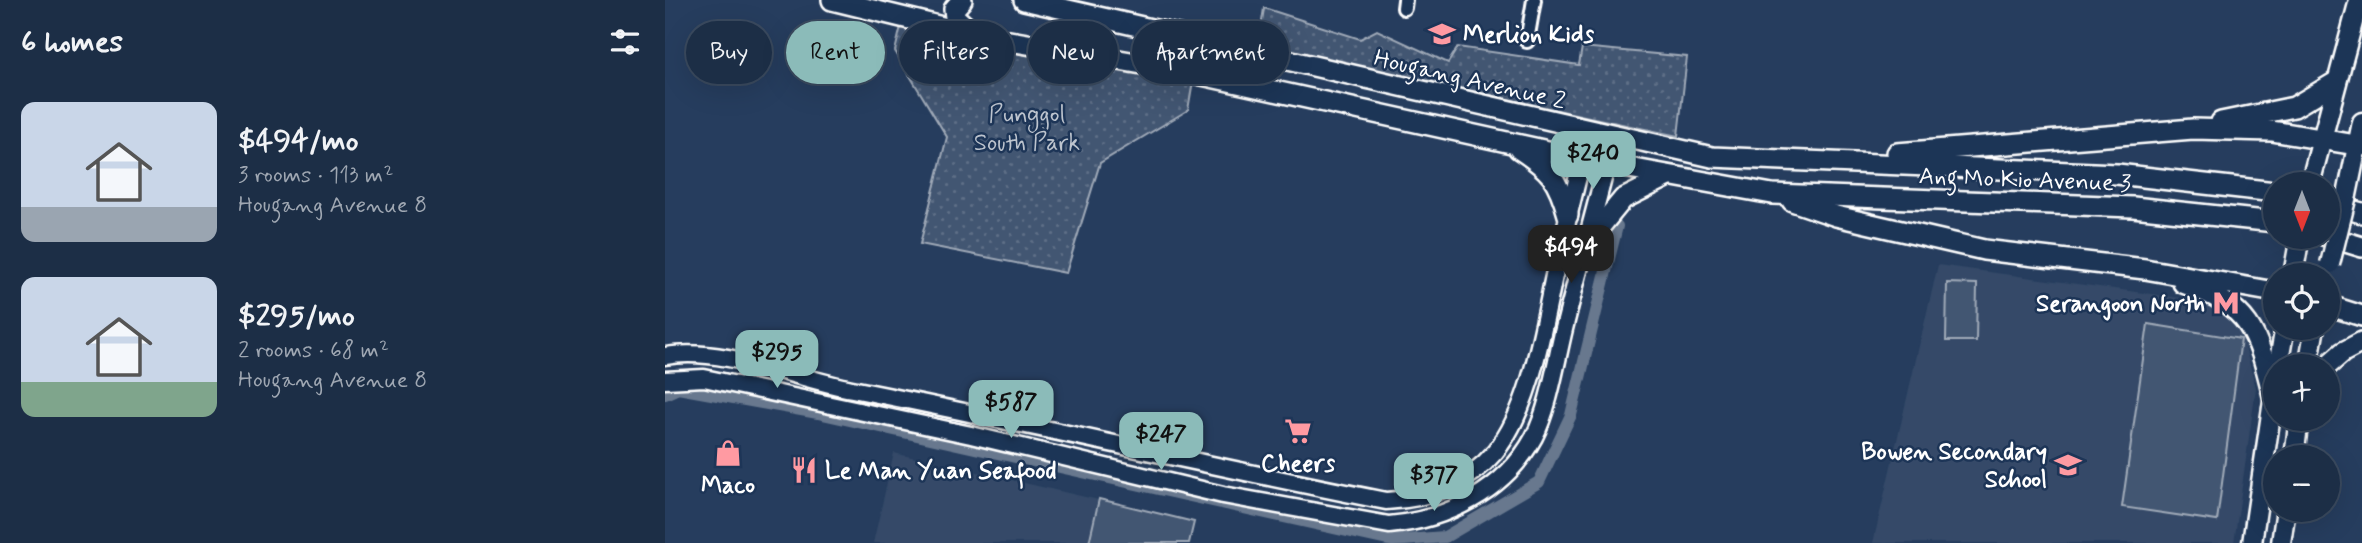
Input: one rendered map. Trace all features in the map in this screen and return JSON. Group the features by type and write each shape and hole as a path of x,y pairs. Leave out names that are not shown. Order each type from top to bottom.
{"highway":[{"path":"832,0 918,21"},
{"path":"959,21 955,18 954,9 962,0"},
{"name":"Hougang Avenue 2","path":"1024,0 1614,137 1712,157 1827,160"},
{"path":"1014,42 1188,72 1607,164 1772,194 1836,216 1984,250 2145,269 2263,290"},
{"path":"2193,129 2294,107 2336,82"},
{"path":"1827,160 2193,129 2272,131 2359,145"},
{"path":"1509,142 1551,172 1560,185 1568,215"},
{"name":"Ang Mo Kio Avenue 3","path":"1827,160 2117,174 2263,190"},
{"path":"1586,243 1623,199 1670,176"},
{"name":"Ang Mo Kio Avenue 3","path":"1772,194 2133,207 2263,221"},
{"path":"2340,207 2362,213"},
{"path":"2340,240 2362,247"},
{"path":"2145,269 2197,288 2245,317 2263,354"},
{"path":"2340,309 2362,316"},
{"path":"2340,355 2362,342"}],"main road":[{"path":"2313,172 2359,0"},
{"path":"2330,263 2359,145 2362,122"},
{"path":"665,356 683,353 713,356 849,389 975,413 1386,501 1407,500 1442,492 1470,475 1493,454 1512,428 1538,346 1589,131"},
{"path":"665,380 703,378 971,435 1223,495 1389,525 1412,523 1451,511 1494,484 1511,468 1534,437 1614,137"},
{"path":"971,435 975,413"},
{"path":"2252,543 2268,431"},
{"path":"1140,475 1144,450"},
{"path":"2281,543 2284,522"}],"street":[{"path":"1527,41 1534,0"}],"shaded area":[{"name":"Bowen Secondary School","path":"1938,265 2232,305 2204,304 2239,325 2256,388 2234,543 1873,543"},
{"path":"894,453 1194,522 1189,543 873,543"}],"green space":[{"path":"1264,8 1360,39 1377,30 1448,63 1458,47 1579,65 1582,47 1687,57 1678,136 1289,54 1289,21 1262,21"},
{"name":"Punggol South Park","path":"899,34 899,58 895,51"},
{"name":"Punggol South Park","path":"1014,42 1028,45 1028,84 1118,84 1118,65 1132,68 1132,84 1192,84 1188,110 1100,163 1066,273 920,244 947,137 915,84 1014,84"},
{"path":"1947,283 1977,284 1976,341 1946,341"},
{"path":"2148,324 2241,339 2217,521 2122,507"},
{"path":"1099,499 1194,522 1189,543 1089,543"}],"waterway":[{"path":"665,394 678,388 818,413 1392,541 1445,537 1539,482 1571,415 1617,226"}],"place":[{"name":"Merlion Kids","path":"1442,34"},
{"name":"Serangoon North","path":"2226,303"},
{"name":"Cheers","path":"1298,431"},
{"name":"Maco","path":"728,453"},
{"name":"Bowen Secondary School","path":"2068,465"},
{"name":"Le Man Yuan Seafood","path":"804,470"}]}
